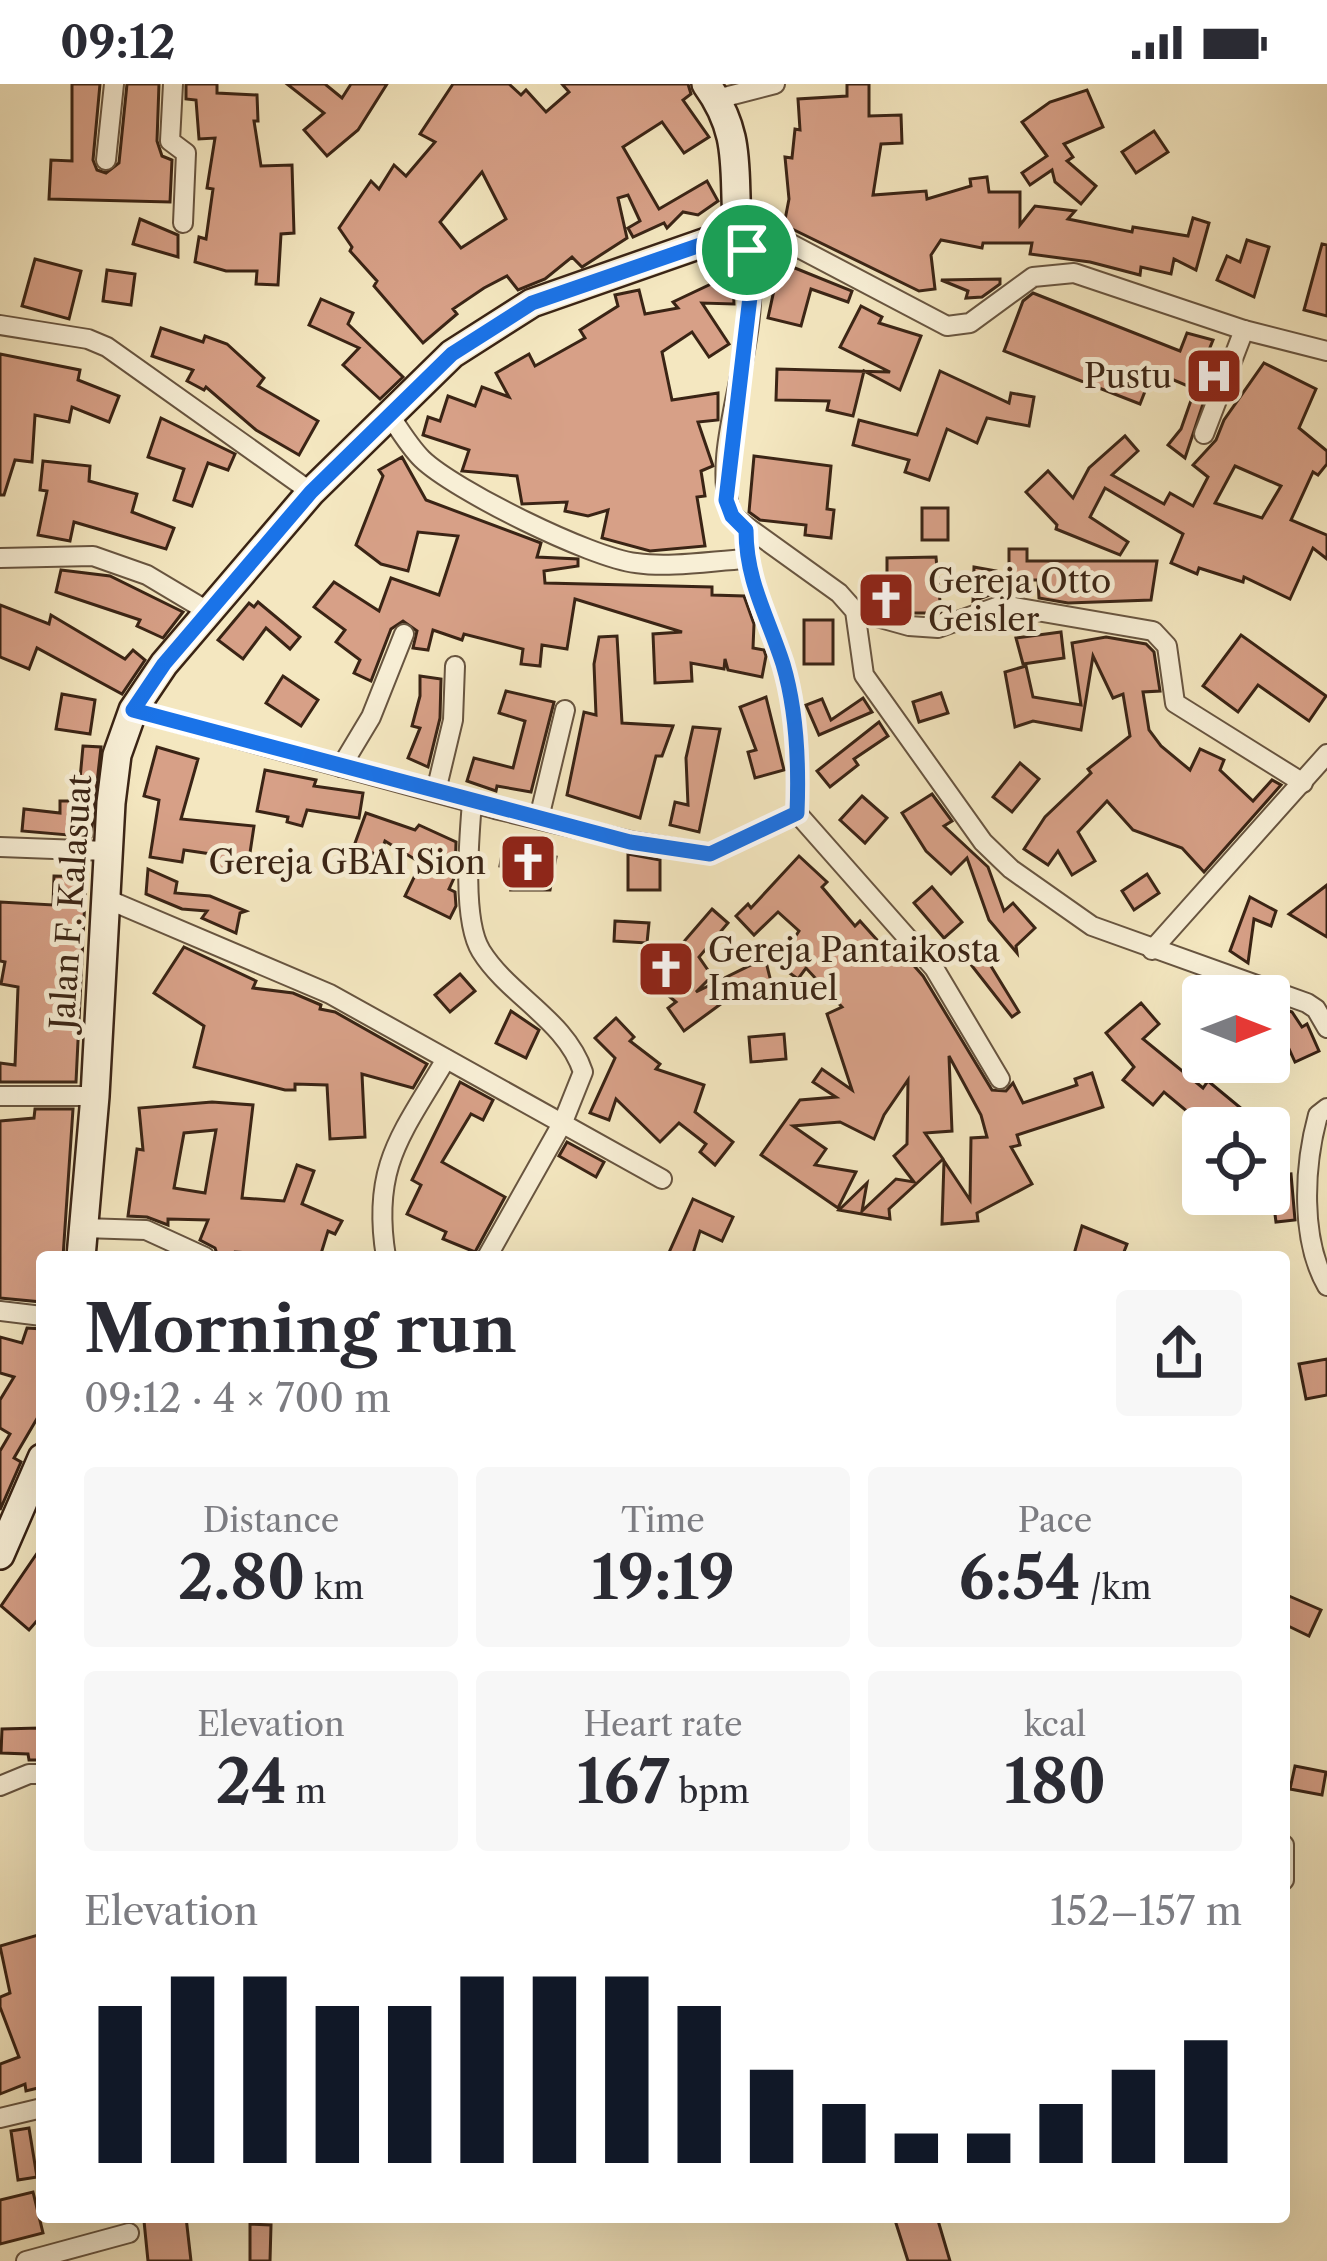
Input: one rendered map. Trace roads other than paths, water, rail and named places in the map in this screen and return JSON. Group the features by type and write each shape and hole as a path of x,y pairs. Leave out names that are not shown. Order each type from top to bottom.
{"street":[{"path":"106,160 114,84"},
{"path":"172,84 170,141 186,153 183,224"},
{"path":"775,84 711,92 733,135 739,170 737,223 752,280 726,500 732,516 838,592 855,611 909,626 938,628 1002,604 1153,631 1167,646 1174,703 1303,783"},
{"path":"737,223 947,326 964,326 1024,282 1062,272 1327,351"},
{"name":"Jalan F. Kalasuat","path":"81,1251 95,1096 106,851 117,755 133,710 164,664 311,492 452,354 532,303 737,223"},
{"path":"0,325 107,347 311,492"},
{"path":"1204,434 1244,330"},
{"path":"389,414 418,456 440,474 477,498 564,536 634,563 746,560"},
{"path":"746,530 746,560 784,668 798,773 797,813 934,968 1000,1079"},
{"path":"0,558 93,556 147,575 209,612"},
{"path":"855,611 864,675 983,842 1066,911 1152,950 1306,1003 1326,1024"},
{"path":"341,767 371,717 404,634"},
{"path":"436,791 452,733 455,666"},
{"path":"133,710 630,842 710,854 797,813"},
{"path":"539,818 565,710"},
{"path":"1152,950 1327,754"},
{"path":"472,802 470,880 482,952 578,1056 583,1072 563,1122 490,1251"},
{"path":"0,847 106,851"},
{"path":"102,898 330,994 662,1179"},
{"path":"1326,1024 1327,997"},
{"path":"385,1251 379,1195 388,1161 446,1059"},
{"path":"0,1096 95,1096"},
{"path":"1327,1108 1318,1115 1310,1163 1311,1253 1327,1286"},
{"path":"83,1228 146,1231 191,1251"},
{"path":"0,1311 36,1315"},
{"path":"0,1555 36,1472"},
{"path":"0,1786 36,1774"},
{"path":"0,2118 36,2109"},
{"path":"26,2261 128,2233"}],"place":[{"name":"Pustu","path":"1214,376"},
{"name":"Gereja Otto Geisler","path":"886,600"},
{"name":"Gereja GBAI Sion","path":"528,862"},
{"name":"Gereja Pantaikosta Imanuel","path":"666,969"}]}
